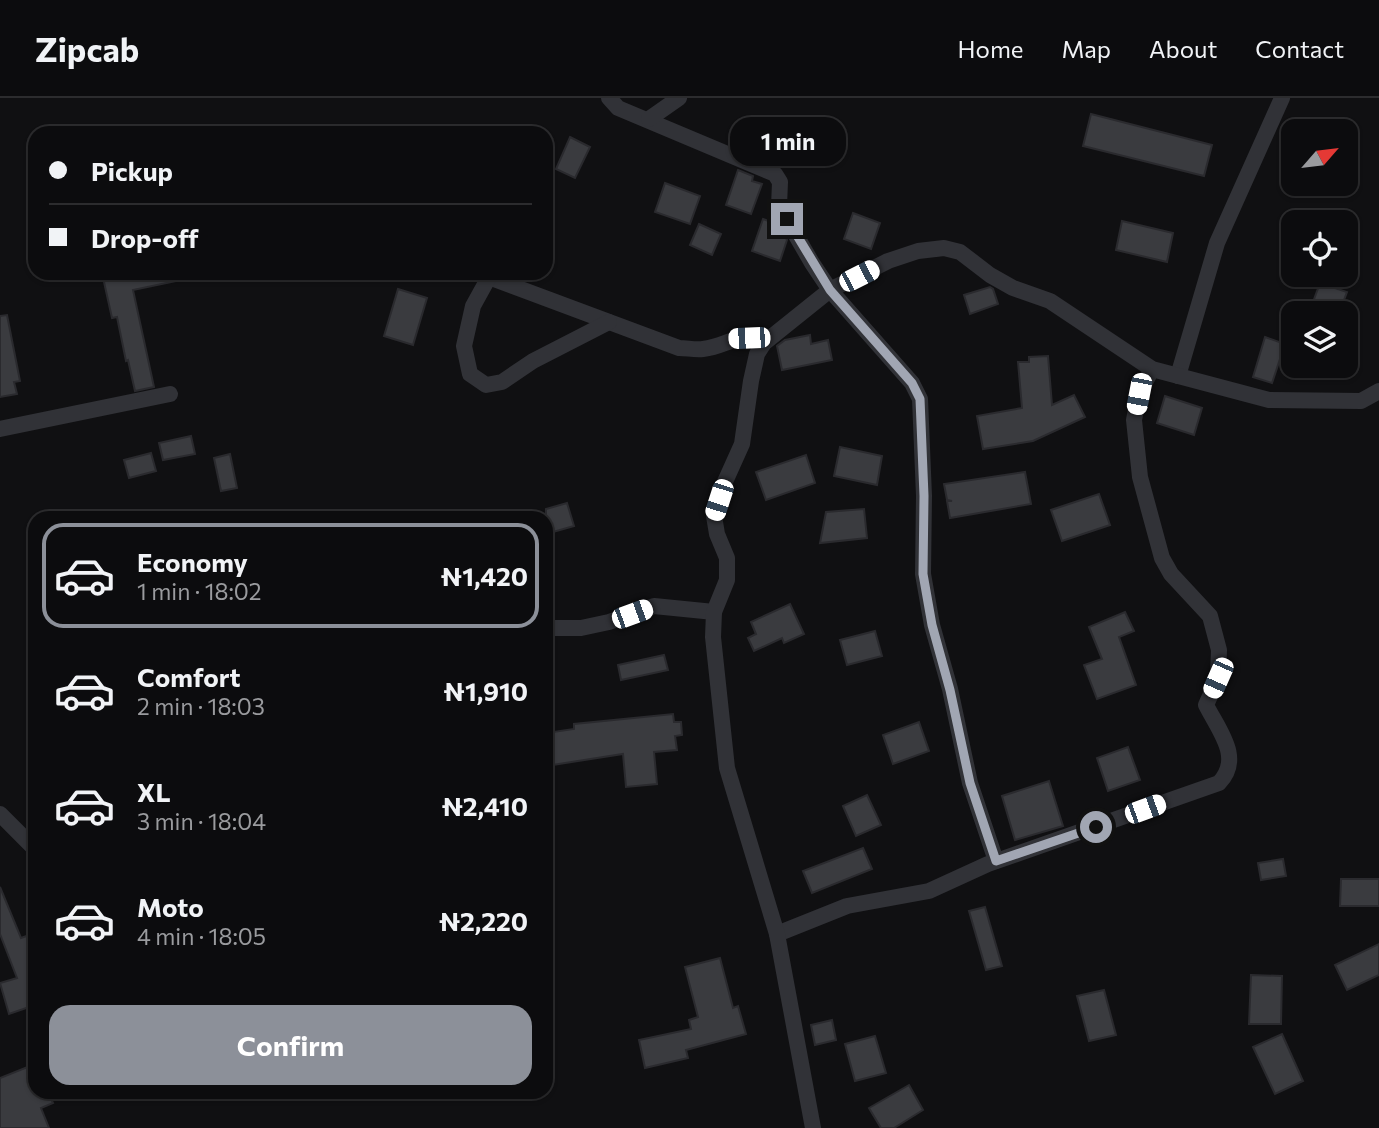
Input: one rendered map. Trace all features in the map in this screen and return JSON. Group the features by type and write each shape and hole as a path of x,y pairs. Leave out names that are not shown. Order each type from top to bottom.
{"street":[{"path":"609,98 618,108 775,174 780,182 779,206 830,290 912,383 920,399 924,496 923,574 932,625 950,690 970,783 996,861"},
{"path":"649,119 679,98"},
{"path":"1178,376 1217,243 1282,98"},
{"path":"813,1128 777,934 727,768 713,637 714,612 727,580 727,558 714,516 724,484 742,444 751,381 757,354 764,343 830,290 888,261 918,251 944,248 960,252 990,275 1013,288 1050,300 1152,369 1269,400 1361,401 1379,391"},
{"path":"482,280 464,346 471,374 486,385 502,382 533,362 609,322"},
{"path":"497,280 679,348 701,349 732,338 749,338 764,343"},
{"path":"777,934 847,906 929,891 996,861 1219,783 1229,773 1231,758 1206,705 1218,678 1219,650 1210,616 1171,574 1162,558 1140,477 1134,420 1139,394 1152,369"},
{"path":"0,429 170,394"},
{"path":"553,628 581,628 600,624 654,606 714,612"},
{"path":"0,814 28,842"}],"building":[{"path":"1091,114 1212,145 1204,176 1083,146"},
{"path":"570,137 590,147 575,178 556,169"},
{"path":"738,170 753,176 752,181 762,184 751,214 726,205"},
{"path":"665,183 700,196 690,224 655,212"},
{"path":"853,213 880,223 871,249 844,239"},
{"path":"763,219 777,224 787,240 780,261 752,251"},
{"path":"1122,221 1173,233 1167,262 1116,250"},
{"path":"699,224 721,234 712,255 690,245"},
{"path":"104,280 181,280 133,290 154,387 135,391 117,317 112,318"},
{"path":"990,287 998,304 970,314 964,295"},
{"path":"1319,287 1332,287 1347,292 1344,301 1313,301"},
{"path":"398,289 427,298 413,345 384,336"},
{"path":"7,315 20,381 14,382 17,394 0,397 0,316"},
{"path":"810,335 811,344 828,340 832,360 782,370 777,346 785,340"},
{"path":"1265,337 1281,343 1281,356 1272,383 1253,377"},
{"path":"1048,356 1052,405 1074,395 1085,417 1033,441 983,449 977,416 1022,408 1018,362 1029,362 1029,357"},
{"path":"1165,396 1202,408 1194,435 1157,423"},
{"path":"191,436 195,454 163,460 159,443"},
{"path":"840,447 882,456 877,485 834,476"},
{"path":"151,453 156,471 129,478 124,460"},
{"path":"230,454 237,488 221,491 214,458"},
{"path":"806,455 815,483 766,500 756,472"},
{"path":"1025,472 1031,504 950,518 947,501 952,501 947,500 944,484"},
{"path":"1099,494 1110,525 1062,541 1051,510"},
{"path":"567,503 574,526 553,532 553,511 546,509"},
{"path":"864,509 867,538 820,543 826,512"},
{"path":"790,604 804,634 784,643 782,638 754,651 748,638 756,634 751,622"},
{"path":"1125,612 1134,631 1119,637 1136,685 1097,699 1084,665 1102,659 1089,627"},
{"path":"875,631 882,656 847,665 840,640"},
{"path":"664,655 668,670 621,680 618,665"},
{"path":"673,714 674,722 681,722 682,735 675,736 677,750 654,752 657,784 626,787 623,754 553,765 553,732 574,729 574,724"},
{"path":"919,722 929,751 893,764 883,735"},
{"path":"1128,747 1140,780 1108,791 1097,758"},
{"path":"1049,781 1063,826 1015,840 1002,796"},
{"path":"867,795 881,825 856,836 843,806"},
{"path":"863,848 872,869 812,893 803,871"},
{"path":"1283,859 1286,876 1261,880 1258,863"},
{"path":"1341,879 1379,879 1379,906 1340,906"},
{"path":"0,887 21,938 28,936 28,1007 9,1014 0,983 17,978 0,934"},
{"path":"985,907 1002,966 986,970 969,911"},
{"path":"1379,944 1379,975 1347,990 1335,965"},
{"path":"720,958 733,1008 738,1006 746,1034 686,1050 688,1058 645,1068 639,1040 691,1029 689,1020 698,1017 685,967"},
{"path":"1251,975 1282,976 1281,1024 1249,1024"},
{"path":"1104,990 1116,1035 1089,1041 1077,996"},
{"path":"832,1020 836,1040 815,1045 811,1025"},
{"path":"1282,1034 1303,1081 1275,1094 1253,1047"},
{"path":"875,1036 886,1073 855,1081 845,1044"},
{"path":"28,1067 28,1099 51,1099 53,1103 41,1108 49,1128 0,1128 0,1078"},
{"path":"909,1085 923,1110 894,1128 881,1128 869,1108"}],"route":[{"path":"787,219 830,290 912,383 920,399 924,496 923,574 932,625 950,690 970,783 996,861 1096,827"}]}
